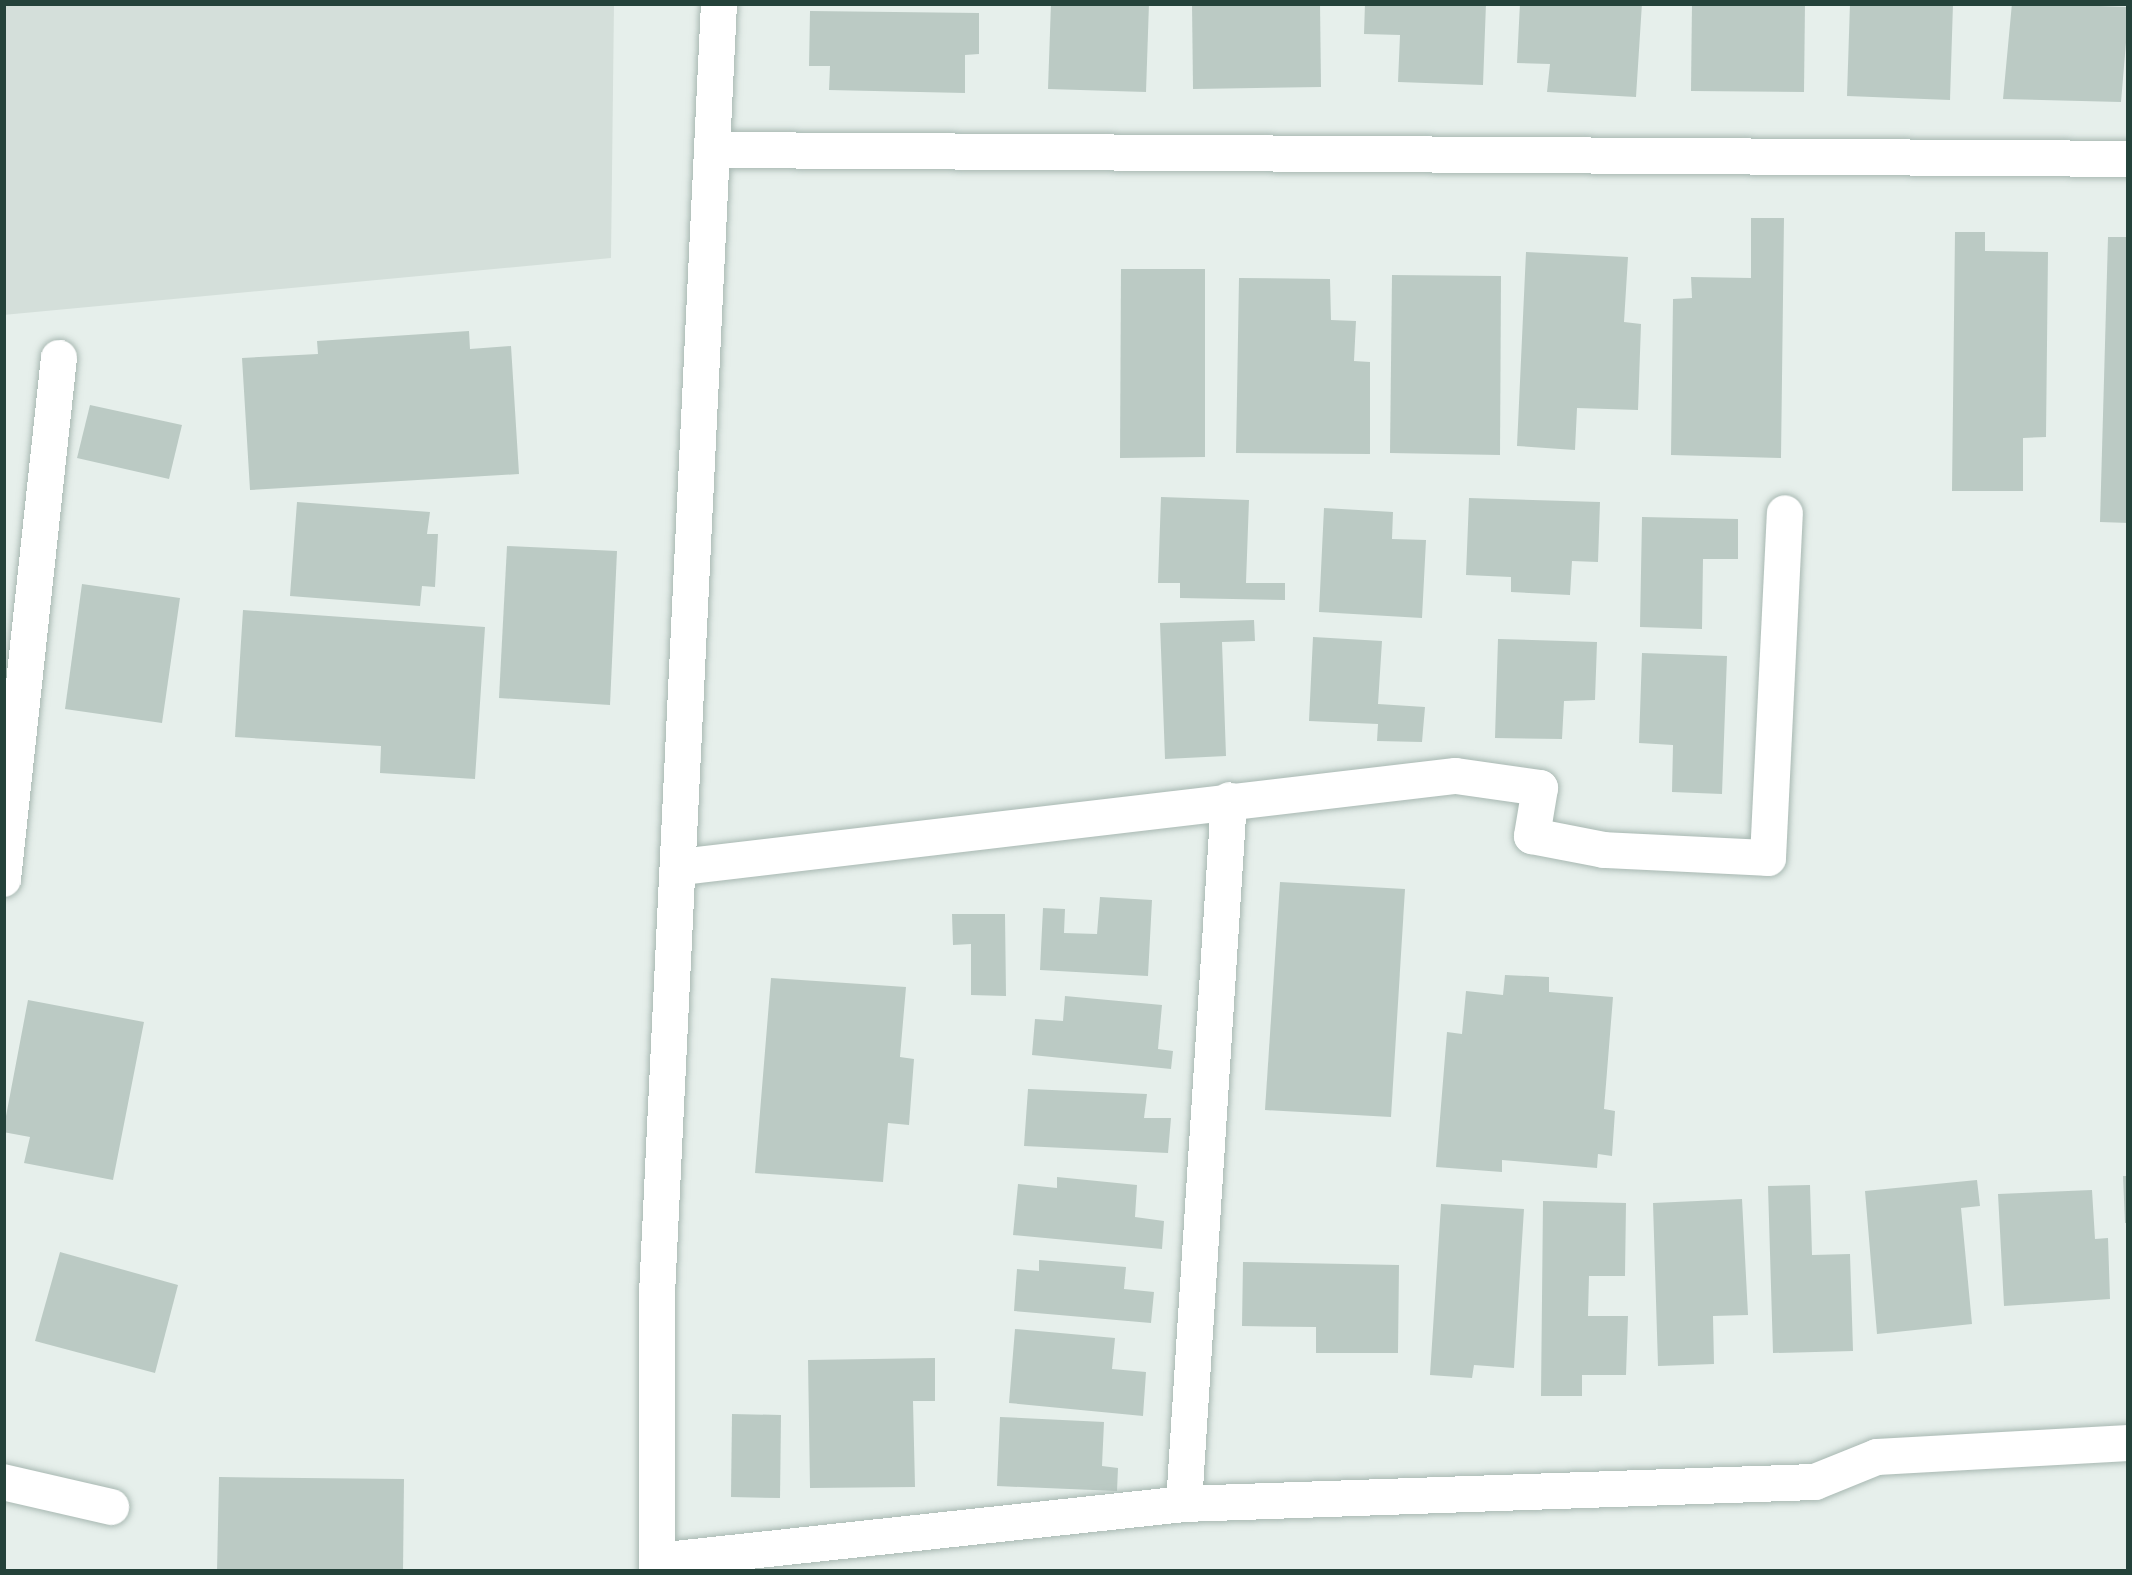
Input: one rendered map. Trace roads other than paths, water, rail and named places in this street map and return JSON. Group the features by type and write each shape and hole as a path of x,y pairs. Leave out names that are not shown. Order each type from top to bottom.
{"street":[{"path":"718,3 715,150 657,1294 657,1566 1184,1504 1815,1482 1877,1457 2129,1443"},
{"path":"715,150 2129,159"},
{"path":"3,879 59,358"},
{"path":"681,867 1456,776 1540,788 1532,836 1604,850 1768,858 1785,513"},
{"path":"1184,1504 1229,800"},
{"path":"3,1482 111,1507"}]}
